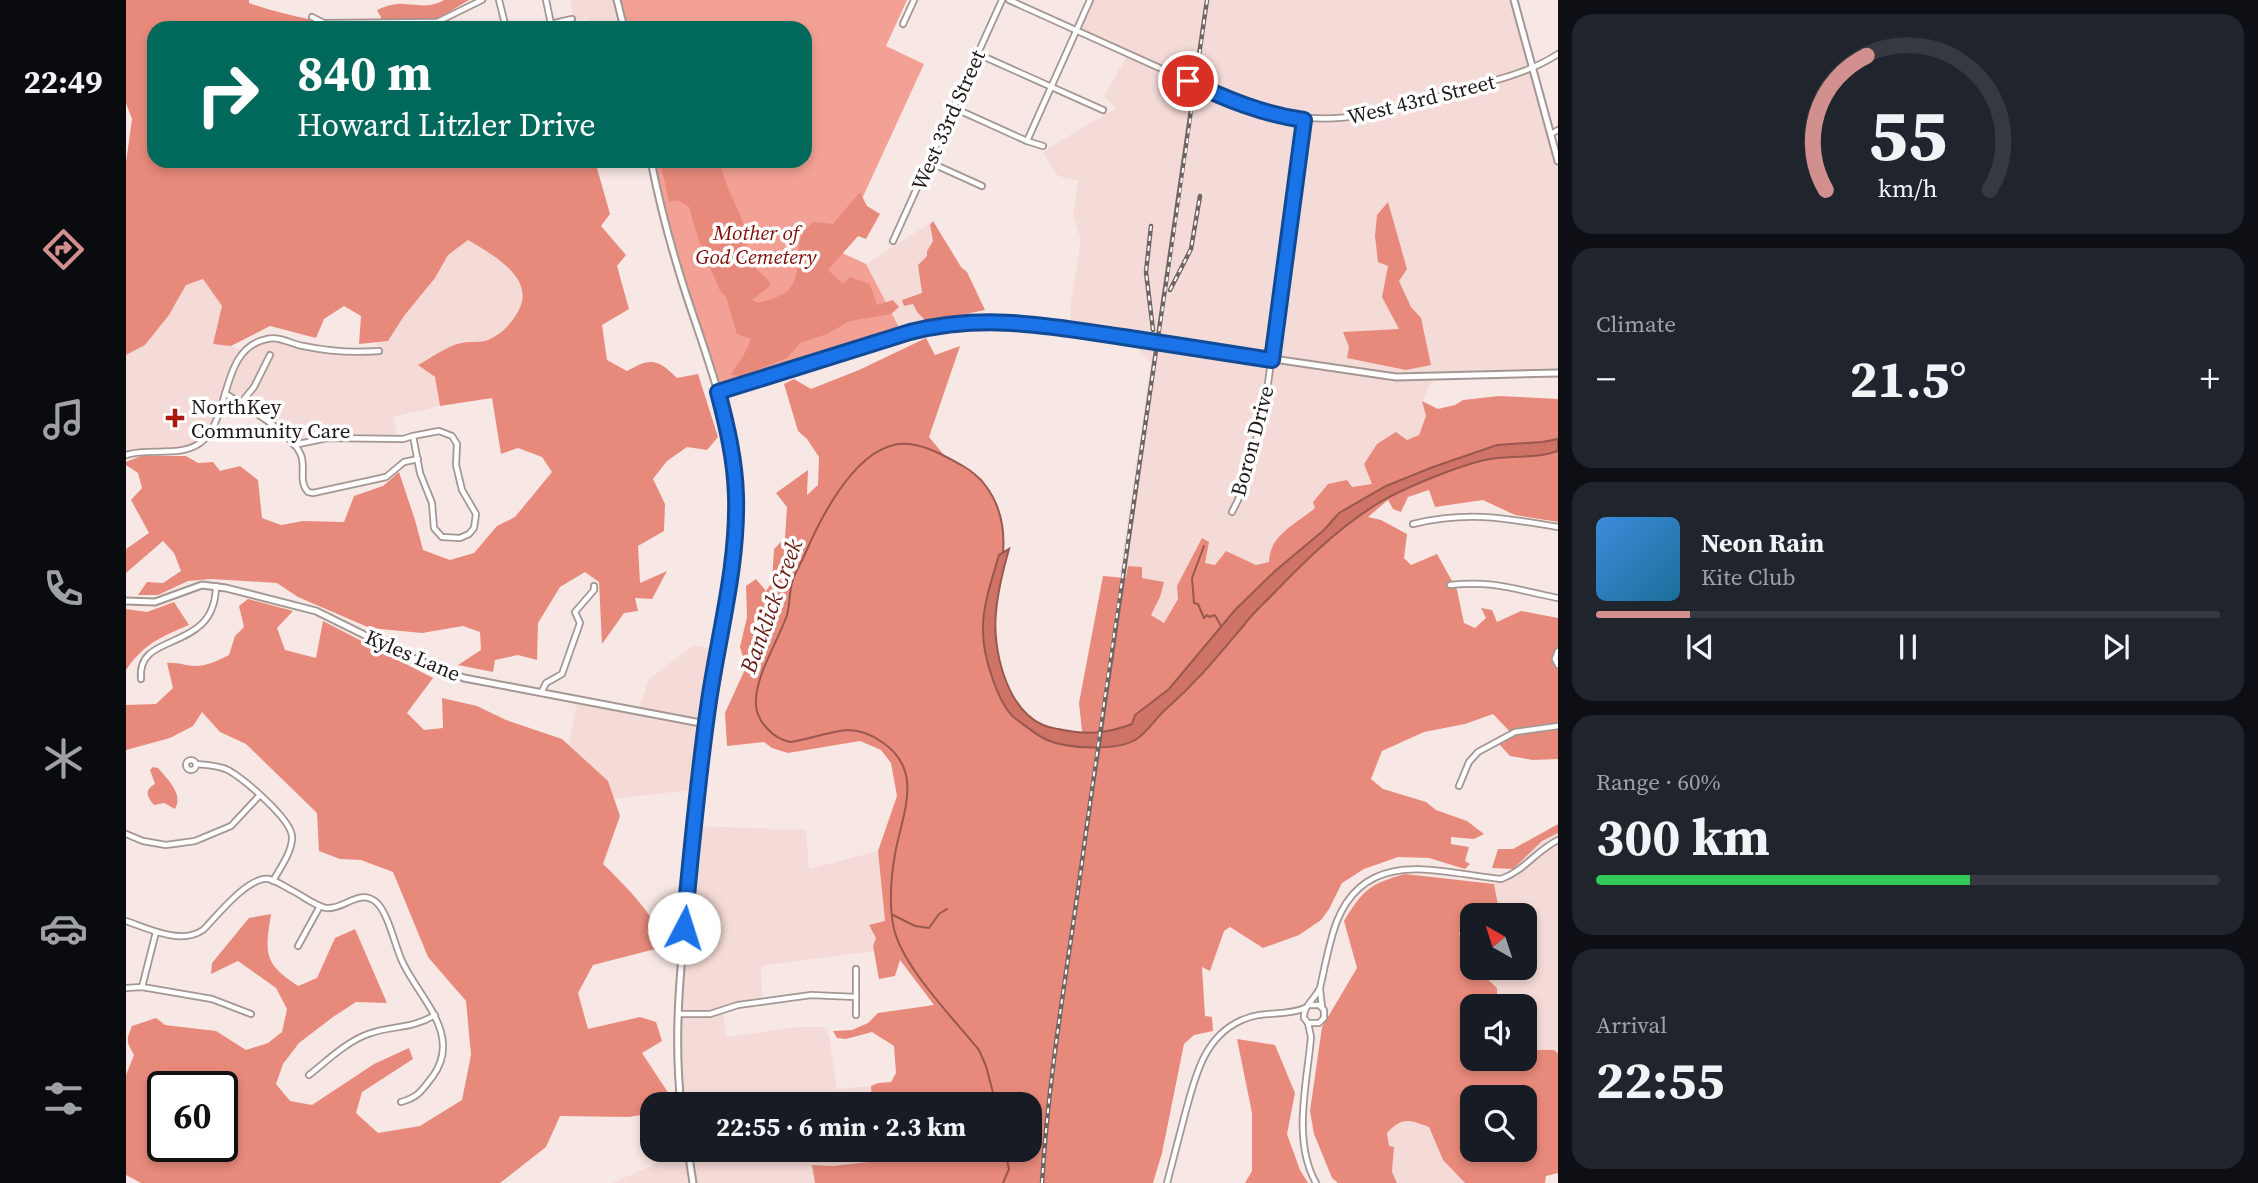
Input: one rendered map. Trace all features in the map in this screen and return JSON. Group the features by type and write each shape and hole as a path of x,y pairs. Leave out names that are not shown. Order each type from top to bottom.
{"main road":[{"path":"617,0 622,21"},
{"path":"1516,1 1558,161"},
{"path":"653,168 674,257 718,392 733,456 736,521 731,572 706,724 690,867 678,1014 680,1092"},
{"path":"718,392 910,332 976,321 1042,325 1396,377 1558,373"},
{"name":"Kyles Lane","path":"126,601 155,602 197,586 216,586 316,611 405,655 456,675 706,724"},
{"path":"690,1162 693,1183"}],"street":[{"path":"438,21 482,0"},
{"path":"499,0 504,21"},
{"path":"546,0 550,21"},
{"path":"903,24 914,0"},
{"name":"West 33rd Street","path":"894,241 1002,0"},
{"name":"West 43rd Street","path":"1009,0 1252,108 1304,120 1339,119 1378,113 1533,69 1558,54"},
{"path":"1027,141 1090,0"},
{"path":"312,18 319,21"},
{"path":"564,21 572,19"},
{"path":"978,54 1103,110"},
{"path":"954,108 1044,146"},
{"name":"Boron Drive","path":"1232,512 1263,419 1304,120"},
{"path":"1551,134 1558,130"},
{"path":"929,162 982,187"},
{"path":"126,454 182,450 199,444 209,433 235,366 252,344 279,338 304,346 379,351"},
{"path":"240,404 254,387 270,355"},
{"path":"225,393 275,428 294,446 301,454 305,489 313,493 386,477 404,462 418,459"},
{"path":"294,446 327,438 402,439 413,436 443,432 457,444 456,465 462,490 477,518 474,528 466,536 445,538 436,530 432,503 423,481 413,436"},
{"path":"1413,524 1439,518 1479,515 1558,527"},
{"path":"1450,585 1483,582 1558,598"},
{"path":"141,679 142,664 150,652 193,632 204,622 215,603 216,586"},
{"path":"541,693 545,683 558,677 564,670 580,623 575,612 594,590 594,586"},
{"path":"1558,651 1555,659 1558,665"},
{"path":"1459,786 1469,762 1478,752 1515,732 1558,726"},
{"path":"196,764 212,765 229,771 285,820 292,836 290,848 273,881"},
{"path":"126,834 143,841 166,845 195,841 231,826 259,796"},
{"path":"1311,1037 1324,1014 1320,988 1336,924 1344,905 1358,889 1376,876 1396,869 1412,868 1501,879 1511,876 1544,848 1558,840"},
{"path":"126,921 156,932 180,936 196,935 249,884 261,879 273,881 320,906 333,908 360,897 373,900 379,905 403,964 435,1015 444,1045 439,1065 419,1094 401,1102"},
{"path":"298,946 320,906"},
{"path":"142,987 156,932"},
{"path":"856,969 856,1015"},
{"path":"126,988 142,987 212,999 250,1014"},
{"path":"1304,1018 1307,1006 1320,988"},
{"path":"678,1014 710,1014 738,1005 810,995 856,997"},
{"path":"1167,1183 1197,1072 1213,1042 1226,1029 1240,1021 1264,1013 1290,1012 1316,1004 1322,1007"},
{"path":"1290,1012 1304,1018 1311,1037 1303,1130 1306,1156 1317,1183"},
{"path":"309,1075 366,1035 414,1026 435,1015"},
{"path":"1308,1023 1319,1024"}],"shaded area":[{"path":"126,0 249,0 249,3 264,8 318,21 147,21 147,168 597,168 610,214 601,226 626,255 617,266 629,309 602,325 607,360 627,371 654,362 665,367 677,378 698,374 718,437 707,450 687,447 667,461 653,479 665,504 664,531 638,546 640,583 667,571 652,599 635,598 638,611 624,613 602,644 599,582 585,572 560,587 538,623 537,660 518,655 495,660 493,672 458,665 481,650 480,632 463,626 422,633 370,628 298,597 277,583 211,579 188,581 158,595 138,595 147,582 163,583 181,571 174,553 163,541 126,573 126,549 149,533 131,500 142,488 138,473 126,465 126,462 141,456 186,456 198,463 213,462 220,471 240,466 258,480 262,518 281,525 303,521 344,522 354,496 383,486 399,472 423,550 450,560 474,553 497,526 515,517 552,472 542,457 518,448 501,454 492,398 440,406 435,377 418,365 445,349 464,342 485,341 497,335 510,323 522,302 518,280 510,270 468,240 448,255 435,278 404,316 388,341 359,344 361,316 344,306 324,319 316,338 270,326 231,346 213,344 222,306 203,279 186,285 169,315 145,345 126,355 126,162 132,119 126,103"},
{"path":"444,0 469,0 437,19 425,21 383,21 377,10 398,4 439,3"},
{"path":"570,0 617,0 622,21 589,21 588,17 574,20"},
{"path":"1090,0 1514,0 1558,161 1558,373 1434,377 1422,401 1426,416 1419,435 1407,440 1377,444 1365,464 1372,484 1352,487 1315,508 1280,534 1269,562 1256,565 1226,551 1215,565 1204,563 1209,542 1177,586 1178,599 1164,623 1151,615 1160,597 1142,578 1142,567 1126,578 1120,572 1151,363 1125,337 1072,330 1070,309 1081,240 1073,215 1078,181 1058,176 1043,153 1116,108 1104,96 1128,54 1077,30"},
{"path":"662,168 722,168 745,228 748,257 771,285 752,300 757,303 787,292 795,279 800,240 807,228 813,222 833,224 860,192 867,206 880,214 866,239 858,236 828,270 843,284 850,277 870,284 877,305 893,300 899,307 891,314 850,321 827,334 800,343 787,358 742,376 730,375 743,357 751,339 737,334 726,297 720,291 698,238 689,207 678,200 669,202"},
{"path":"1388,202 1407,269 1399,281 1411,307 1421,318 1431,365 1406,370 1347,358 1349,347 1343,332 1399,329 1382,297 1388,266 1378,262 1375,236 1377,215"},
{"path":"933,221 930,225 933,240 927,256 918,265 922,294 913,304 927,322 926,328 903,335 866,264"},
{"path":"933,221 961,267 967,272 985,310 927,322 913,304 904,306 902,300 922,293 918,265 927,256 933,241 930,225"},
{"path":"467,240 492,254 515,274 523,291 522,306 508,327 486,341 459,343 419,364 435,377 440,406 393,417 398,438 327,438 297,444 225,393 206,437 189,449 126,455 126,355 145,345 169,315 186,285 203,279 222,306 213,344 228,345 244,351 267,339 348,351 378,351 377,342 388,341 404,316 435,278 448,254"},
{"path":"926,338 935,355 960,346 929,437 944,455 982,479 1001,516 1004,551 997,573 990,630 1003,688 1041,729 1083,740 1079,703 1103,576 1126,578 1128,566 1142,567 1142,578 1164,582 1151,615 1164,623 1178,599 1177,586 1202,538 1209,542 1205,563 1215,565 1226,551 1256,565 1269,562 1270,552 1279,537 1315,508 1313,502 1328,484 1347,480 1352,487 1372,484 1364,464 1377,444 1396,432 1407,440 1419,435 1426,416 1422,401 1438,409 1463,400 1499,396 1558,399 1558,522 1515,515 1483,500 1435,507 1429,490 1408,497 1401,512 1393,509 1388,500 1368,517 1381,520 1407,534 1404,558 1411,565 1437,554 1457,590 1464,623 1475,628 1486,618 1481,608 1492,610 1497,622 1521,611 1558,618 1558,759 1533,760 1510,756 1499,744 1514,736 1493,714 1465,724 1424,732 1382,751 1371,779 1383,789 1426,802 1436,810 1467,821 1484,834 1474,839 1451,837 1451,844 1469,847 1465,861 1470,864 1465,869 1429,858 1398,857 1364,869 1342,883 1321,920 1299,935 1263,948 1230,927 1224,931 1210,971 1202,967 1205,1016 1212,1017 1213,1031 1194,1035 1184,1044 1162,1153 1153,1183 815,1183 812,1165 868,1162 1042,1162 1042,1092 871,1092 871,1086 891,1082 896,1073 894,1046 872,1032 846,1039 837,1038 833,1031 852,1030 868,1023 878,1013 934,1005 900,960 895,976 879,979 873,946 876,938 869,925 885,921 878,851 897,796 891,763 881,750 860,741 788,753 772,748 764,742 727,746 725,713 746,667 740,647 747,617 746,586 756,579 766,591 772,582 774,549 785,538 787,507 776,493 808,470 807,495 818,485 819,457 798,431 784,384 794,379 811,389"},
{"path":"1558,439 1558,451 1490,459 1464,466 1401,491 1363,513 1297,570 1254,613 1197,679 1143,734 1127,744 1092,748 1056,743 1035,733 1016,719 1003,703 986,653 983,622 999,555 1009,549 999,588 996,643 1004,676 1019,706 1045,726 1077,732 1113,730 1132,724 1135,715 1169,689 1235,610 1275,571 1324,530 1339,513 1386,486 1497,445"},
{"path":"248,599 293,611 277,628 285,650 316,658 323,621 433,678 407,713 424,730 443,728 442,698 477,706 506,720 562,739 608,781 620,816 603,864 647,912 667,946 593,965 578,993 588,1029 640,1017 656,1022 662,1041 642,1053 668,1092 640,1092 640,1115 560,1116 546,1147 500,1183 141,1183 126,1175 126,1075 134,1055 128,1041 132,1026 156,1018 165,1025 216,1031 246,1050 268,1043 282,1032 287,1009 276,988 238,961 211,974 212,963 249,918 271,914 269,956 278,971 298,986 317,978 335,938 355,929 387,1003 356,1002 299,1043 283,1064 276,1084 290,1101 312,1105 374,1064 409,1048 413,1059 362,1092 356,1113 378,1133 420,1126 462,1100 471,1055 466,1001 428,957 393,872 361,860 340,859 319,851 317,813 246,744 220,732 202,712 193,726 170,738 126,750 126,705 156,704 173,688 167,663 200,666 229,655 235,636 244,627 239,606"},
{"path":"174,602 189,625 153,642 126,670 126,609 147,612"},
{"path":"694,645 717,650 698,789 614,799 608,781 569,746 577,700 638,712 649,679"},
{"path":"153,767 158,768 176,792 175,809 164,803 154,805 150,799 148,791 155,784 150,770"},
{"path":"1558,824 1558,833 1542,841 1513,869 1492,868 1498,849 1513,849"},
{"path":"694,826 806,830 809,869 878,851 885,921 873,946 874,951 761,966 762,1002 723,1011 727,1037 798,1027 823,1027 829,1035 837,1089 871,1086 871,1092 680,1092 677,1057"},
{"path":"1558,833 1558,1053 1553,1050 1537,1050 1537,994 1496,994 1496,988 1488,980 1537,980 1537,903 1498,903 1494,884 1542,841"},
{"path":"1405,874 1494,884 1498,903 1460,903 1460,980 1488,980 1497,988 1497,994 1460,994 1460,1071 1537,1071 1537,1050 1554,1050 1558,1053 1558,1173 1546,1176 1545,1183 1465,1183 1443,1160 1429,1127 1406,1121 1397,1124 1387,1133 1389,1146 1394,1147 1392,1172 1397,1183 1338,1183 1332,1178 1314,1134 1310,1111 1322,1027 1357,968 1344,921 1362,895 1375,885"},
{"path":"1237,1039 1275,1045 1295,1093 1287,1134 1300,1170 1308,1183 1245,1183 1252,1171 1252,1113"},
{"path":"1410,1120 1429,1127 1443,1160 1465,1183 1397,1183 1392,1172 1394,1148 1389,1147 1387,1133 1396,1123"},
{"path":"659,1162 869,1162 813,1165 815,1183 613,1183"}],"green space":[{"name":"Mother of God Cemetery","path":"617,0 907,0 886,46 924,64 838,251 866,264 903,335 718,392 686,293 653,168 812,168 812,21 622,21"}],"waterway":[{"name":"Banklick Creek","path":"993,1092 979,1050 918,976 899,944 894,929 892,872 907,794 903,766 895,753 882,742 856,731 840,731 790,742 784,740 772,733 759,718 756,694 787,615 793,579 821,520 844,483 874,454 891,446 916,445 930,449 974,473 996,503 1002,527 1003,553"},
{"path":"1204,546 1192,578 1194,603 1198,604 1204,618 1207,615 1215,615 1221,626"},
{"path":"893,915 915,926 929,928 939,914 947,909"},
{"name":"Banklick Creek","path":"1003,1183 1009,1169 1008,1162"}],"railway":[{"path":"1042,1183 1061,1007 1207,0"},
{"path":"1170,290 1191,249 1200,196"},
{"path":"1151,226 1146,272 1153,330"}],"place":[{"name":"NorthKey Community Care","path":"175,418"}],"route":[{"path":"684,928 698,789 731,572 736,521 733,456 718,392 910,332 976,321 1042,325 1272,360 1304,120 1283,117 1236,103 1188,81"}]}
